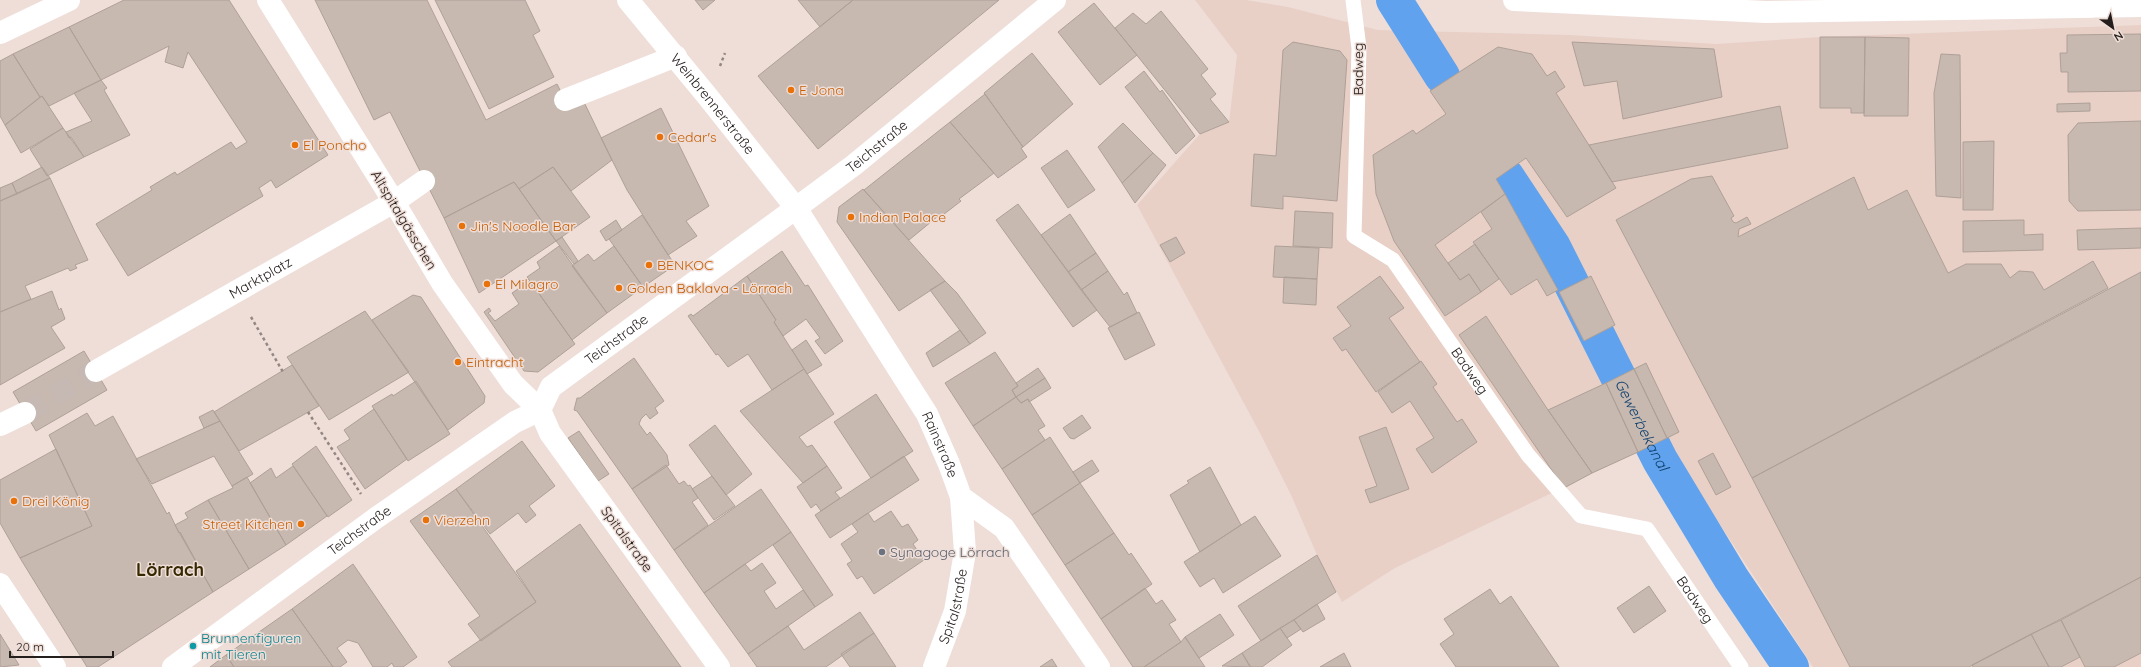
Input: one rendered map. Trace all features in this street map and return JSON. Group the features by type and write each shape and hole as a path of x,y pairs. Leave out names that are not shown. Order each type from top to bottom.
{"street":[{"path":"0,33 69,0"},
{"name":"Altspitalgässchen","path":"268,0 394,202 442,283 513,384 540,410"},
{"name":"Weinbrennerstraße","path":"628,0 676,56 796,208"},
{"name":"Teichstraße","path":"172,667 376,518 515,422 540,410 551,388 854,165 1055,0"},
{"path":"1514,0 1766,12 2141,6"},
{"path":"565,100 676,56"},
{"name":"Marktplatz","path":"96,371 394,202 424,181"},
{"name":"Rainstraße","path":"796,208 927,414 949,464 961,497"},
{"name":"Spitalstraße","path":"540,410 550,433 719,667"},
{"path":"0,425 25,413"},
{"path":"961,497 1004,528 1099,667"},
{"name":"Spitalstraße","path":"934,667 955,611 965,552 961,497"},
{"path":"0,584 55,667"}],"lane":[{"name":"Badweg","path":"1353,0 1359,48 1354,236 1393,260 1528,454 1581,516 1647,529 1741,667"}],"path":[{"path":"236,292 283,372"},
{"path":"308,412 376,518"}],"shaded area":[{"path":"1195,0 1246,0 1288,7 1378,30 1570,35 1716,44 1820,37 2141,25 2141,667 1813,667 1706,503 1667,438 1395,568 1342,602 1317,555 1291,495 1261,435 1137,205 1200,134 1229,122 1237,55"}],"building":[{"path":"124,0 229,0 328,155 276,188 271,180 259,188 263,196 128,276 96,224 152,190 150,187 175,172 177,175 231,142 236,149 247,142 188,52 183,68 165,62 169,46 101,80 69,27"},
{"path":"315,0 427,0 486,120 557,84 565,100 582,98 612,160 571,191 553,167 519,189 514,182 444,218 390,112 374,120"},
{"path":"435,0 525,0 540,31 533,35 554,77 489,109"},
{"path":"695,0 715,0 703,10"},
{"path":"798,0 853,0 820,27"},
{"path":"853,0 999,0 818,149 758,76"},
{"path":"1094,3 1137,55 1100,85 1058,32"},
{"path":"1161,11 1208,69 1201,75 1216,94 1210,99 1229,122 1200,134 1115,28 1133,13 1146,24"},
{"path":"69,27 101,80 49,106 42,96 40,97 13,54"},
{"path":"2141,34 2141,91 2068,92 2068,72 2061,72 2060,53 2067,53 2067,35"},
{"path":"1820,37 1865,37 1864,113 1851,113 1851,108 1820,108"},
{"path":"1865,37 1909,38 1908,116 1864,116"},
{"path":"1293,42 1340,51 1347,60 1337,201 1283,196 1283,209 1251,206 1254,154 1276,156 1283,50"},
{"path":"1572,42 1714,49 1722,97 1623,119 1617,81 1584,86"},
{"path":"1498,47 1532,54 1547,76 1555,71 1565,87 1556,93 1616,188 1567,217 1526,158 1496,179 1505,194 1435,245 1460,280 1469,274 1481,292 1445,316 1394,241 1376,194 1373,155 1413,130 1416,134 1446,114 1430,91"},
{"path":"1032,53 1073,104 1023,147 984,93"},
{"path":"13,54 40,97 5,125 0,116 0,61"},
{"path":"1941,54 1960,55 1961,198 1936,196 1934,93"},
{"path":"1144,71 1160,92 1162,90 1195,136 1176,154 1125,87"},
{"path":"101,80 107,88 104,90 130,135 84,157 66,132 92,121 74,93"},
{"path":"985,94 1023,147 1021,148 1027,157 998,178 950,122"},
{"path":"42,96 63,128 21,153 5,125"},
{"path":"2090,103 2090,111 2057,112 2057,104"},
{"path":"1780,106 1788,148 1612,182 1589,145"},
{"path":"661,108 709,206 686,221 697,236 668,255 627,190 601,138"},
{"path":"2141,121 2141,210 2078,211 2069,201 2068,135 2078,123"},
{"path":"950,122 994,173 959,199 961,201 939,218 937,217 909,240 864,190"},
{"path":"1123,123 1153,153 1122,183 1098,147"},
{"path":"63,128 84,157 47,176 30,149"},
{"path":"1994,141 1993,210 1963,210 1963,142"},
{"path":"1067,150 1095,190 1068,208 1041,168"},
{"path":"1153,153 1166,165 1135,203 1122,183"},
{"path":"42,167 50,178 17,194 12,183"},
{"path":"553,167 590,217 556,241 519,189"},
{"path":"1712,176 1734,216 1731,218 1733,222 1736,223 1747,217 1751,224 1739,229 1738,237 1854,177 1868,210 1907,190 1948,273 1966,264 2001,264 2010,278 2019,271 2033,272 2044,290 2093,261 2108,288 1752,478 1616,220 1691,179"},
{"path":"50,178 88,260 75,265 77,268 70,271 68,268 25,286 31,299 0,312 0,201"},
{"path":"514,182 556,241 479,293 444,218"},
{"path":"12,183 17,194 0,201 0,188"},
{"path":"863,189 945,281 899,311 837,222 839,207"},
{"path":"1505,194 1558,290 1547,296 1537,279 1511,295 1473,242 1492,229 1481,212"},
{"path":"1018,204 1097,310 1073,327 996,220"},
{"path":"1295,211 1333,213 1332,248 1293,246"},
{"path":"1070,214 1096,253 1068,272 1041,235"},
{"path":"642,215 675,265 643,287 609,239"},
{"path":"616,220 622,230 606,241 600,231"},
{"path":"2024,220 2024,235 2043,234 2043,250 1963,252 1963,221"},
{"path":"2141,228 2141,248 2078,250 2077,230"},
{"path":"562,237 578,261 574,264 556,241"},
{"path":"1176,237 1185,253 1170,262 1160,245"},
{"path":"1475,244 1499,279 1481,292 1469,274 1460,280 1448,263"},
{"path":"559,246 607,313 572,340 527,277 540,268 537,262"},
{"path":"614,246 643,287 607,313 572,266 588,254 594,261"},
{"path":"1275,246 1319,248 1317,279 1273,277"},
{"path":"782,251 805,286 808,285 843,341 825,354 815,341 820,338 806,319 783,336 774,322 776,320 747,276"},
{"path":"1096,253 1108,271 1081,290 1068,272"},
{"path":"1108,271 1124,295 1127,292 1137,313 1110,327 1081,290"},
{"path":"2141,272 2141,577 1969,667 1850,667 1752,478"},
{"path":"747,276 776,320 774,322 804,369 772,390 748,354 728,367 718,354 716,355 688,316 691,314 693,316"},
{"path":"1380,276 1404,308 1389,318 1420,362 1376,392 1346,349 1342,351 1333,338 1351,326 1337,307"},
{"path":"1591,276 1615,325 1584,341 1559,292"},
{"path":"1284,277 1317,279 1316,305 1283,303"},
{"path":"530,281 575,344 538,372 524,371 484,312 489,308 491,311 488,313 495,321 519,304 512,293"},
{"path":"945,281 957,293 986,333 970,344 930,290"},
{"path":"52,291 59,310 61,308 65,319 51,327 65,348 0,385 0,312"},
{"path":"413,295 421,297 485,396 484,403 448,430 372,320"},
{"path":"365,311 409,372 329,420 287,357"},
{"path":"1139,312 1155,345 1125,360 1108,328"},
{"path":"1486,316 1548,410 1592,473 1564,488 1459,335"},
{"path":"960,330 970,344 933,367 926,353"},
{"path":"806,340 822,365 807,374 792,350"},
{"path":"84,351 107,390 36,431 13,392"},
{"path":"995,352 1018,386 1012,390 1016,397 973,426 945,383"},
{"path":"634,358 664,401 655,408 658,413 650,419 646,414 641,419 639,424 647,435 650,432 667,455 669,465 632,489 577,411 574,410 577,398 580,398"},
{"path":"1421,361 1437,384 1433,387 1457,422 1462,419 1477,442 1432,473 1416,449 1434,438 1410,401 1392,413 1378,392"},
{"path":"1646,363 1679,432 1667,438 1634,369"},
{"path":"292,365 319,406 239,451 214,412"},
{"path":"1038,368 1045,378 1016,397 1012,390 1018,386 1016,383"},
{"path":"804,369 834,414 799,437 807,447 812,445 827,466 803,483 740,411"},
{"path":"1634,369 1667,438 1638,452 1606,383"},
{"path":"1045,378 1051,388 1029,402 1028,399 1021,403 1016,397"},
{"path":"416,381 450,434 408,461 372,406 392,394 393,396"},
{"path":"1606,383 1638,452 1592,473 1548,410"},
{"path":"876,394 913,451 871,478 834,422"},
{"path":"1016,397 1021,403 1028,399 1045,426 1038,430 1045,440 1002,469 973,426"},
{"path":"374,409 407,459 365,489 337,447 350,439 344,430"},
{"path":"213,410 220,421 204,428 199,417"},
{"path":"87,413 95,426 113,416 167,514 169,512 179,533 180,532 213,592 98,667 87,667 20,558 92,526 49,435"},
{"path":"1082,415 1091,428 1074,439 1070,438 1063,428"},
{"path":"220,421 253,474 232,486 214,456 152,484 136,459"},
{"path":"715,425 752,474 726,495 689,445"},
{"path":"1386,427 1409,489 1370,503 1365,490 1377,486 1359,437"},
{"path":"579,431 609,474 598,481 568,438"},
{"path":"1050,437 1080,483 1032,515 1002,469"},
{"path":"522,441 555,486 529,506 536,515 526,523 518,513 490,534 456,489"},
{"path":"316,446 352,500 328,517 292,464"},
{"path":"56,449 92,526 20,558 0,523 0,480"},
{"path":"1713,453 1731,487 1716,495 1698,461"},
{"path":"904,456 919,480 830,538 815,515"},
{"path":"1092,460 1099,471 1080,483 1073,472"},
{"path":"666,465 679,484 684,481 688,486 690,485 698,498 692,502 708,525 674,550 632,489"},
{"path":"293,466 327,516 286,545 250,483 271,468 276,478"},
{"path":"827,466 842,488 835,492 840,498 821,511 816,504 811,508 797,487"},
{"path":"1210,467 1241,525 1200,552 1170,495 1189,483 1187,481"},
{"path":"712,476 735,506 714,520 692,489"},
{"path":"247,477 286,545 249,569 208,500 233,488 232,486"},
{"path":"1080,483 1114,533 1065,565 1032,515"},
{"path":"456,489 536,602 481,641 468,624 480,616 410,521"},
{"path":"761,489 791,532 704,593 674,550"},
{"path":"208,500 249,569 213,592 175,525 188,518 185,513"},
{"name":"Synagoge Lörrach","path":"891,511 902,527 908,524 918,540 913,544 924,560 874,594 862,576 857,579 847,564 852,561 841,544 858,532 852,524 868,513 874,522"},
{"path":"1255,516 1281,556 1223,593 1214,578 1200,587 1184,562"},
{"path":"580,524 681,667 452,667 448,662 536,602 516,571"},
{"path":"791,532 833,595 815,607 773,545"},
{"path":"1114,533 1129,555 1131,553 1152,584 1101,619 1065,565"},
{"path":"1317,555 1336,592 1261,641 1238,606"},
{"path":"762,563 776,583 764,591 776,609 803,590 815,607 748,654 704,593 745,564 751,571"},
{"path":"353,564 417,657 403,667 394,667 392,663 387,667 373,667 358,643 348,640 337,648 347,662 340,667 333,667 292,609"},
{"path":"2141,577 2141,653 2114,667 2085,667 2061,620"},
{"path":"1649,586 1666,611 1634,633 1617,608"},
{"path":"1145,588 1156,604 1162,600 1176,620 1169,624 1181,642 1144,667 1133,667 1101,619"},
{"path":"1490,589 1500,604 1511,596 1559,667 1456,667 1440,644 1454,634 1444,619"},
{"path":"1317,604 1325,619 1303,632 1294,620"},
{"path":"292,609 333,667 234,667 226,655"},
{"path":"860,612 874,633 826,667 757,667 748,654 788,626 804,650"},
{"path":"1220,614 1234,635 1199,658 1185,637"},
{"path":"1294,620 1301,629 1287,638 1280,628"},
{"path":"2061,620 2080,657 2061,667 2049,667 2031,634"},
{"path":"1280,628 1292,645 1262,667 1251,667 1242,653"},
{"path":"874,633 896,667 850,667 841,654"},
{"path":"0,634 19,665 0,667"},
{"path":"2031,634 2049,667 1973,667 1972,665"},
{"path":"1185,637 1205,667 1144,667 1181,642"},
{"path":"1242,653 1250,667 1222,666"},
{"path":"1344,653 1351,667 1320,667"},
{"path":"226,655 234,667 210,667"},
{"path":"1052,659 1057,667 1040,667"}],"waterway":[{"name":"Gewerbekanal","path":"1394,0 1442,76"},
{"name":"Gewerbekanal","path":"1506,176 1553,247 1660,460 1731,578 1791,667"}],"tunnel":[{"path":"25,413 96,371"}],"place":[{"name":"E Jona","path":"791,90"},
{"name":"Cedar's","path":"660,137"},
{"name":"El Poncho","path":"295,145"},
{"name":"Indian Palace","path":"851,217"},
{"name":"Jin's Noodle Bar","path":"462,226"},
{"name":"BENKOC","path":"649,265"},
{"name":"El Milagro","path":"487,284"},
{"name":"Golden Baklava - Lörrach","path":"619,288"},
{"name":"Eintracht","path":"458,362"},
{"name":"Drei König","path":"14,501"},
{"name":"Vierzehn","path":"426,520"},
{"name":"Street Kitchen","path":"301,524"},
{"name":"Synagoge Lörrach","path":"882,552"},
{"name":"Brunnenfiguren mit Tieren","path":"193,646"}],"district":[{"name":"Lörrach","path":"170,569"}]}
